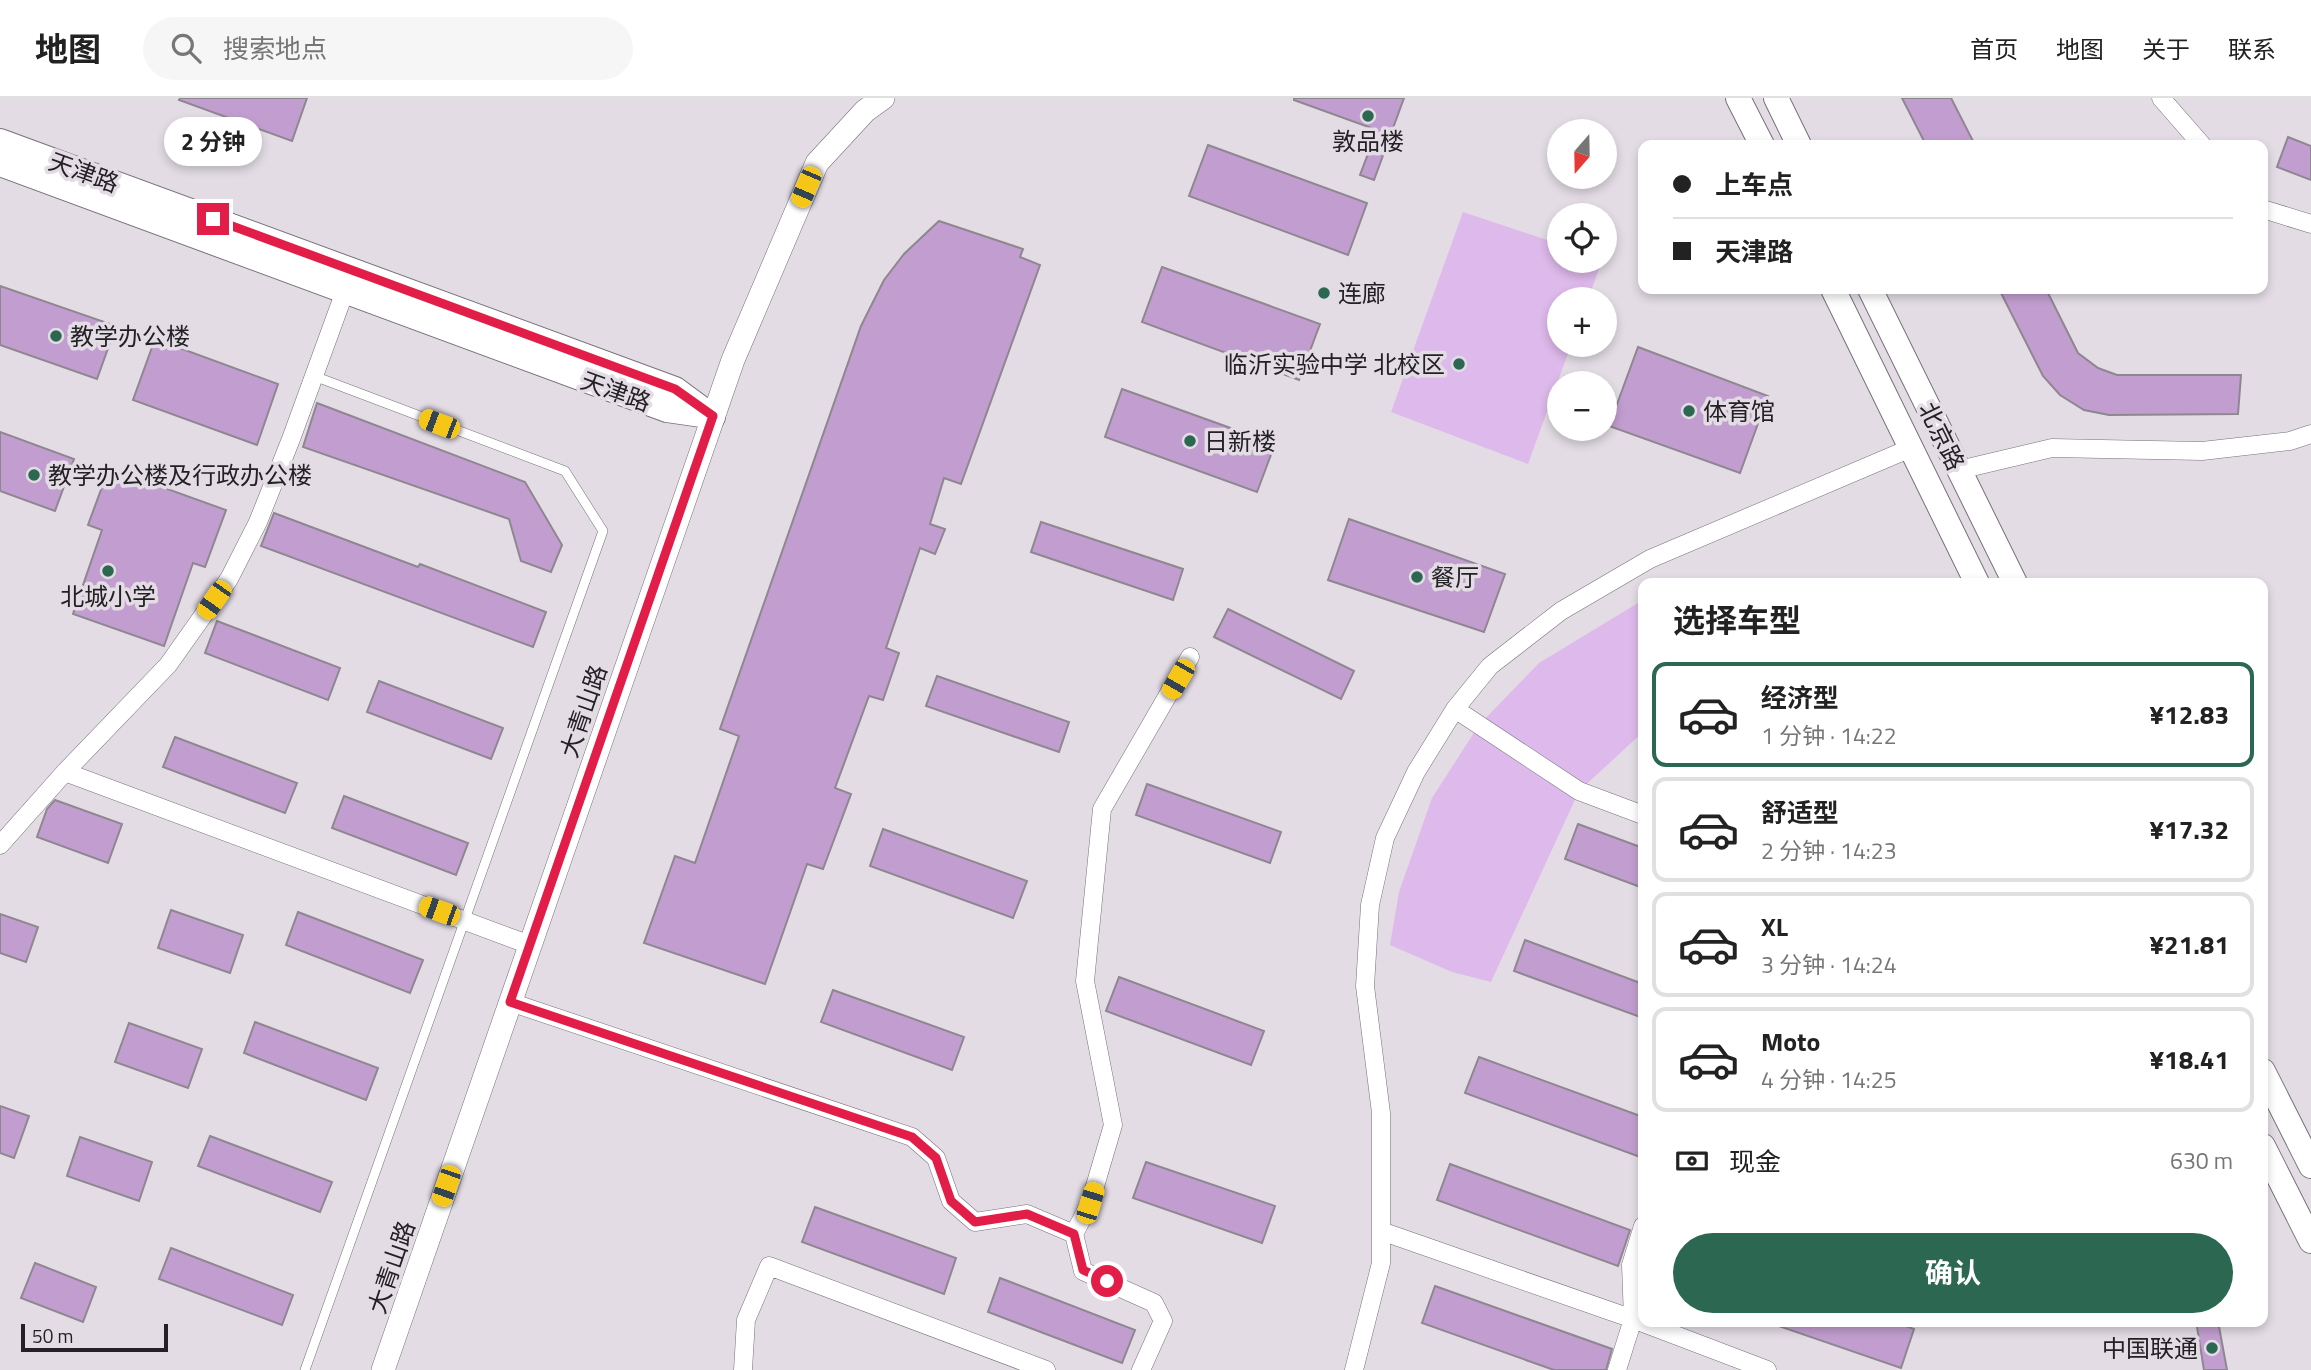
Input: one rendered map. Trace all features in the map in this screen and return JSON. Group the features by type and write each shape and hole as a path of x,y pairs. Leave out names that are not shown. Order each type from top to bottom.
{"main road":[{"path":"1738,98 1759,140"},
{"path":"1776,98 1797,140"},
{"name":"天津路","path":"0,141 675,389 713,416"},
{"name":"天津路","path":"0,164 667,410 713,416"},
{"name":"北京路","path":"1835,294 1975,578"},
{"name":"北京路","path":"1872,294 2013,578"},
{"path":"2268,1081 2311,1166"},
{"path":"2268,1156 2311,1241"}],"street":[{"name":"大青山路","path":"383,1370 733,360 817,163 865,111 883,98"},
{"path":"2161,98 2198,140"},
{"path":"2268,211 2311,224"},
{"path":"0,845 65,772 168,665 229,579 258,522 345,291"},
{"path":"1959,470 2052,448 2202,451 2290,441 2311,434"},
{"path":"1354,1370 1381,1263 1381,1113 1365,986 1370,905 1385,838 1416,772 1455,709 1490,666 1561,611 1639,566 1911,449"},
{"path":"1141,1370 1163,1321 1154,1303 1083,1270 1074,1234 1090,1203 1113,1125 1085,981 1102,809 1190,657"},
{"path":"1455,709 1579,791 1638,813"},
{"path":"65,772 530,945"},
{"path":"510,1002 912,1137 936,1158 951,1201 975,1222 1027,1214 1074,1234"},
{"path":"1381,1231 1638,1321"},
{"path":"1617,1370 1633,1319 1631,1265 1638,1242"},
{"path":"743,1370 746,1320 769,1266 1046,1370"},
{"path":"1654,1327 1767,1370"}],"lane":[{"path":"305,1370 603,531 565,471 314,376"}],"shaded area":[{"path":"1463,212 1547,240 1547,273 1598,273 1592,287 1547,287 1547,357 1567,357 1562,371 1547,371 1547,411 1528,464 1391,412"},
{"path":"1638,603 1638,737 1579,791 1491,982 1452,972 1390,945 1399,892 1432,798 1479,725 1539,663"}],"building":[{"path":"307,98 292,141 179,100"},
{"name":"敦品楼","path":"1294,98 1404,98 1374,180 1360,175 1377,130"},
{"path":"1902,98 1951,98 1972,140 1923,140"},
{"path":"2288,137 2311,146 2311,180 2277,167"},
{"path":"1208,145 1367,203 1348,255 1189,196"},
{"path":"939,221 1023,249 1020,257 1040,265 961,484 944,478 930,524 945,529 935,554 920,548 886,648 899,653 883,700 869,696 835,788 851,794 823,869 807,864 765,984 644,943 675,856 695,863 739,736 720,729 861,326 884,280 904,254"},
{"path":"1162,267 1320,324 1299,380 1142,322"},
{"name":"教学办公楼","path":"0,286 116,326 97,379 0,345"},
{"path":"2002,294 2048,294 2078,353 2098,368 2117,375 2241,375 2238,414 2109,415 2084,410 2060,395 2043,376"},
{"path":"155,339 278,384 257,445 133,400"},
{"name":"体育馆","path":"1638,347 1768,396 1740,473 1617,429 1617,404"},
{"name":"日新楼","path":"1122,389 1275,444 1257,492 1105,437"},
{"path":"317,403 525,482 562,545 551,572 521,561 509,519 303,447"},
{"name":"教学办公楼及行政办公楼","path":"0,432 74,459 55,511 0,491"},
{"path":"109,468 226,510 205,567 193,563 164,646 73,614 102,530 88,525"},
{"path":"274,513 546,612 533,647 261,546"},
{"name":"餐厅","path":"1349,519 1505,574 1484,632 1328,580"},
{"path":"1041,522 1183,569 1173,600 1031,552"},
{"path":"1228,609 1354,671 1341,699 1214,637"},
{"path":"217,621 340,668 328,700 205,653"},
{"path":"937,676 1069,722 1059,752 926,706"},
{"path":"379,681 503,728 491,759 367,712"},
{"path":"175,737 297,783 285,813 163,767"},
{"path":"1147,784 1281,832 1270,863 1136,815"},
{"path":"344,796 468,843 456,875 332,828"},
{"path":"55,800 122,824 108,863 37,837 47,809"},
{"path":"1578,824 1638,846 1638,886 1565,859"},
{"path":"883,829 1027,881 1013,918 870,866"},
{"path":"171,910 243,935 230,973 158,948"},
{"path":"298,912 423,960 410,993 286,945"},
{"path":"0,914 38,927 26,962 0,953"},
{"path":"1525,940 1638,982 1638,1016 1514,971"},
{"path":"1119,977 1264,1031 1251,1065 1106,1011"},
{"path":"833,990 964,1037 952,1070 821,1022"},
{"path":"255,1022 378,1068 366,1100 244,1053"},
{"path":"129,1023 202,1049 188,1088 115,1062"},
{"path":"1479,1057 1638,1115 1638,1156 1465,1093"},
{"path":"0,1106 29,1116 14,1158 0,1153"},
{"path":"210,1136 332,1182 320,1212 198,1166"},
{"path":"80,1137 152,1162 139,1201 67,1176"},
{"path":"1146,1162 1275,1206 1262,1243 1133,1198"},
{"path":"1450,1164 1630,1230 1618,1266 1437,1200"},
{"path":"815,1207 956,1258 944,1294 802,1242"},
{"path":"171,1248 293,1295 282,1325 159,1279"},
{"path":"35,1263 96,1287 83,1322 21,1298"},
{"path":"1000,1278 1135,1330 1122,1363 988,1312"},
{"path":"1435,1286 1612,1349 1606,1370 1554,1370 1422,1323"},
{"path":"1782,1327 1909,1327 1914,1329 1901,1368"},
{"name":"中国联通","path":"2197,1327 2219,1327 2227,1370 2204,1370"}],"place":[{"name":"敦品楼","path":"1368,116"},
{"name":"连廊","path":"1324,293"},
{"name":"教学办公楼","path":"56,336"},
{"name":"临沂实验中学 北校区","path":"1459,364"},
{"name":"体育馆","path":"1689,411"},
{"name":"日新楼","path":"1190,441"},
{"name":"教学办公楼及行政办公楼","path":"34,475"},
{"name":"北城小学","path":"108,571"},
{"name":"餐厅","path":"1417,577"},
{"name":"中国联通","path":"2212,1348"}],"route":[{"path":"213,219 675,389 713,416 510,1002 912,1137 936,1158 951,1201 975,1222 1027,1214 1074,1234 1083,1270 1107,1281"}]}
